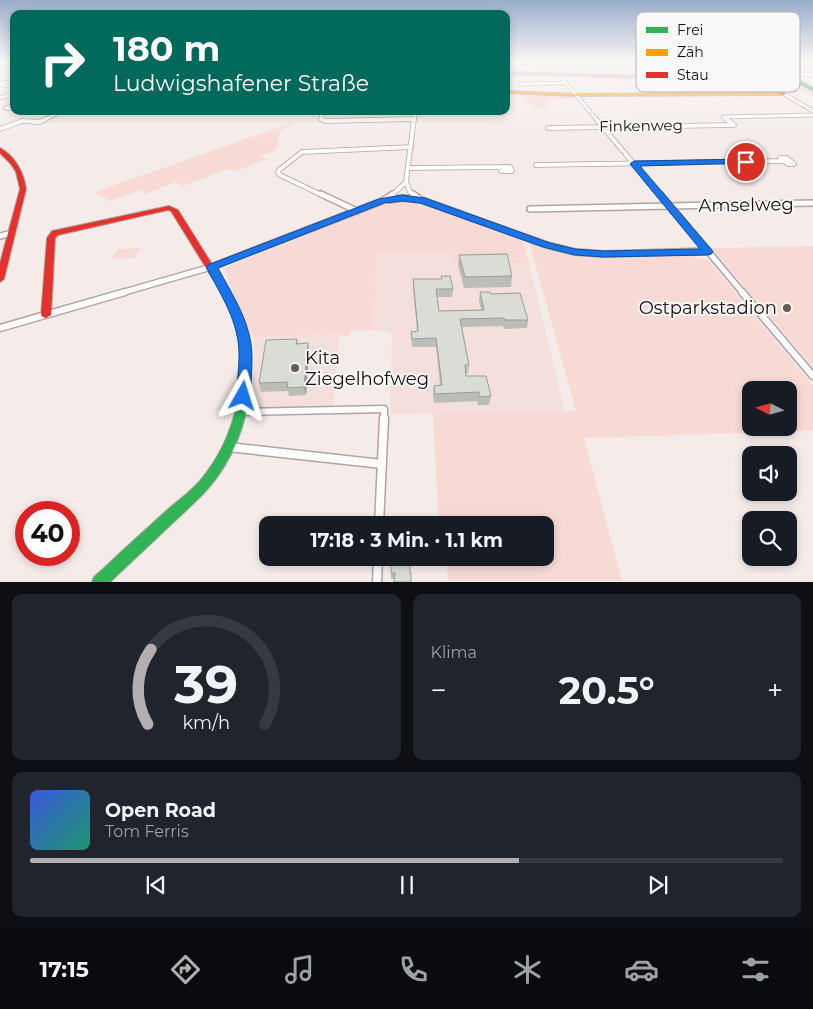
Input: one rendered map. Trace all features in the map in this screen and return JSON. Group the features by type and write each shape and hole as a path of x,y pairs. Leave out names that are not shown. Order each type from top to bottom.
{"main road":[{"path":"510,92 568,90 636,91"},
{"path":"676,92 784,94"},
{"path":"0,150 20,169 23,180 23,189 0,279"},
{"path":"46,315 51,238 55,233 169,208 175,212 211,267 238,315 243,331 246,371 240,412 228,447 217,468 203,486 99,582"}],"street":[{"path":"554,88 568,90 602,127 813,376"},
{"path":"784,94 813,111"},
{"path":"0,129 22,121 40,122 54,115"},
{"path":"322,115 321,119 325,121 414,119"},
{"path":"414,115 406,182 410,192 422,200 547,245 575,252 604,254 708,252"},
{"name":"Finkenweg","path":"548,128 734,125 723,117 813,115"},
{"path":"357,211 280,175 278,173 279,170 302,152 411,147"},
{"path":"536,165 784,161"},
{"path":"408,168 500,167"},
{"path":"0,328 211,267 382,201 397,192 406,182"},
{"path":"382,201 402,198 422,200"},
{"name":"Amselweg","path":"530,209 813,203"},
{"path":"0,236 12,233"},
{"path":"240,412 384,409 379,516"},
{"path":"228,447 382,464"},
{"path":"377,582 378,566"}],"shaded area":[{"path":"800,88 813,93 813,97 800,90"},
{"path":"520,93 566,94 572,95 575,100 545,100 549,106 536,108 531,103 527,103"},
{"path":"294,122 294,125 281,130 276,150 260,156 266,159 235,172 229,169 182,186 176,182 145,194 140,190 110,201 95,192"},
{"path":"395,201 415,202 523,240 529,263 454,263 451,251 376,251 374,330 351,331 350,335 344,337 339,333 253,338 223,268 374,207"},
{"path":"529,242 561,252 589,257 691,256 708,260 813,386 813,431 798,431 798,381 742,381 742,433 584,438 622,581 448,581 447,566 554,566 554,516 438,516 433,412 576,411"},
{"name":"Ostparkstadion","path":"813,246 813,367 711,248"},
{"path":"141,248 134,258 111,259 118,249"},
{"path":"376,251 452,251 454,263 529,263 565,412 390,414 392,336 389,332 374,330"},
{"name":"Kita Ziegelhofweg","path":"340,333 333,406 248,408 253,384 255,352 253,338"}],"building":[{"path":"507,254 512,276 465,277 459,255"},
{"path":"441,276 450,276 453,289 436,289 439,311 484,310 480,292 490,292 491,294 520,293 528,320 505,320 504,318 460,319 469,365 465,365 466,376 486,376 491,396 479,397 479,392 435,394 434,386 442,385 436,338 412,339 411,332 418,331 413,279 442,279"},
{"path":"297,339 296,344 308,343 304,387 287,388 288,382 259,383 266,340"},
{"path":"391,566 410,566 411,582 394,582 395,573 391,573"}],"traffic: fast":[{"path":"99,582 203,486 216,469 236,428 242,406 246,361 238,318 216,277"}],"traffic: slow":[{"path":"510,92 575,95 784,94"}],"traffic: jam":[{"path":"0,150 16,167 21,177 23,189 0,279"},
{"path":"46,315 51,238 55,233 169,208 174,210 216,277"}],"place":[{"name":"Ostparkstadion","path":"787,308"},
{"name":"Kita Ziegelhofweg","path":"295,368"}],"route":[{"path":"243,396 246,356 243,331 238,315 211,267 382,201 402,198 422,200 547,245 575,252 604,254 708,252 634,164 746,162"}]}
